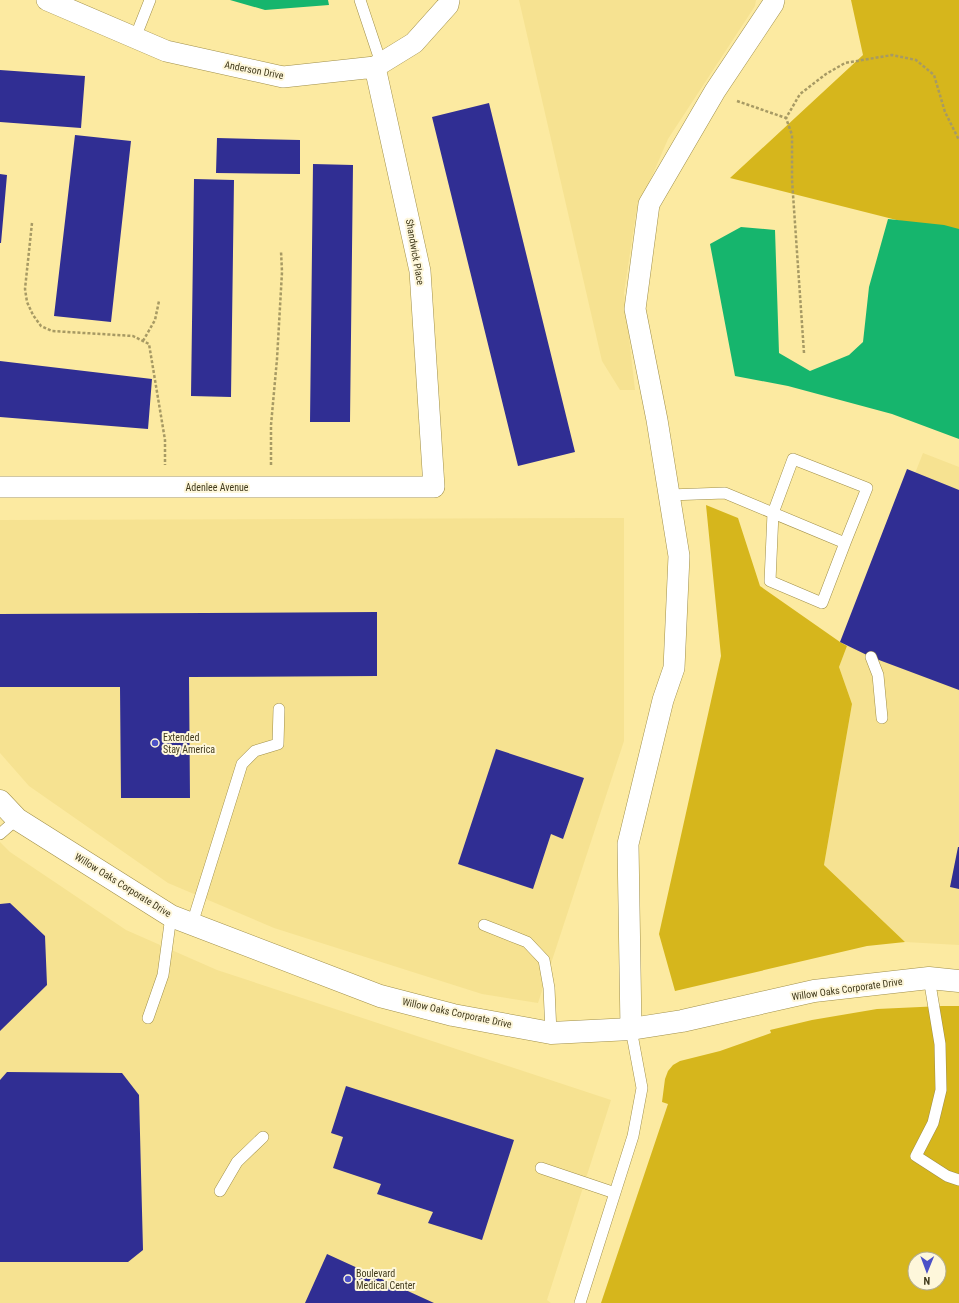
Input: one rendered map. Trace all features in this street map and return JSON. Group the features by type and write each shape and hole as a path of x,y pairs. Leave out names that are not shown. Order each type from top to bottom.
{"street":[{"path":"631,1029 628,844 663,700 674,668 679,556 657,420 635,308 649,204 715,91 773,4 774,0"},
{"name":"Anderson Drive","path":"54,2 166,51 283,77 378,65 414,43 449,2"},
{"name":"Shandwick Place","path":"378,65 420,271 434,488"},
{"name":"Adenlee Avenue","path":"0,487 434,488"},
{"name":"Willow Oaks Corporate Drive","path":"0,801 17,819 170,916 380,996 453,1015 551,1033 631,1029 682,1021 814,991 929,978 959,980"}],"lane":[{"path":"135,38 150,0"},
{"path":"360,0 378,65"},
{"path":"793,459 866,488 845,543 822,603 770,581 773,513 793,459"},
{"path":"669,494 725,493 845,543"},
{"path":"871,657 878,675 882,718"},
{"path":"192,924 242,764 255,751 278,744 279,709"},
{"path":"0,834 17,819"},
{"path":"148,1018 163,976 170,916"},
{"path":"484,925 526,942 544,960 549,988 551,1033"},
{"path":"929,978 940,1044 941,1090 933,1123 916,1156 947,1176 959,1180"},
{"path":"580,1303 633,1136 642,1088 631,1029"},
{"path":"220,1191 237,1162 263,1137"},
{"path":"541,1168 614,1193"}],"path":[{"path":"804,353 792,180 792,135 786,118 800,94 826,74 846,63 892,56 916,60 934,75 945,112 959,140"},
{"path":"737,102 786,118"},
{"path":"32,223 25,289 27,302 32,315 41,326 52,331 133,336 149,344 165,440 164,487"},
{"path":"272,487 271,425 277,359 282,272 281,251"},
{"path":"143,341 155,320 159,301"}],"shaded area":[{"path":"230,0 328,0 329,5 265,10"},
{"path":"519,0 756,0 755,6 668,139 636,213 624,293 635,390 620,390 602,361"},
{"path":"851,0 959,0 959,229 956,235 730,178 863,55"},
{"path":"888,219 944,225 959,229 959,439 892,414 788,386 735,376 710,244 741,227 775,230 779,353 810,371 849,355 863,342 869,287"},
{"path":"923,453 959,467 959,945 905,942 824,865 852,704 839,667"},
{"path":"706,505 738,518 760,586 847,646 839,667 852,704 824,865 905,942 867,946 675,991 659,934 721,656"},
{"path":"624,518 624,741 538,1003 482,994 274,928 168,883 29,786 0,753 0,520"},
{"path":"0,842 10,852 126,930 217,970 611,1100 547,1300 551,1303 0,1303"},
{"path":"959,1006 959,1303 601,1303 668,1104 662,1102 665,1079 668,1071 673,1065 680,1061 720,1051 771,1033 770,1030 812,1020 877,1009"}],"building":[{"path":"0,70 85,76 81,128 0,122"},
{"path":"489,103 575,452 518,466 432,117"},
{"path":"75,135 131,141 111,322 54,316"},
{"path":"217,138 300,140 300,174 216,173"},
{"path":"313,164 353,165 350,422 310,422"},
{"path":"0,174 7,175 1,243 0,243"},
{"path":"194,179 234,180 231,397 191,396"},
{"path":"0,361 152,379 148,429 0,417"},
{"path":"907,469 959,490 959,690 871,657 840,642"},
{"name":"Extended Stay America","path":"377,612 377,676 189,677 190,798 121,798 120,687 0,687 0,614"},
{"path":"496,749 584,778 563,839 551,834 533,889 458,864"},
{"path":"959,847 959,889 950,887"},
{"path":"10,903 45,936 47,985 0,1031 0,904"},
{"path":"7,1072 122,1073 139,1095 143,1250 128,1262 0,1262 0,1080"},
{"path":"346,1086 514,1140 482,1240 428,1223 433,1212 377,1194 381,1184 333,1168 343,1137 331,1133"},
{"name":"Boulevard Medical Center","path":"327,1254 434,1303 305,1303"}],"place":[{"name":"Extended Stay America","path":"155,743"},
{"name":"Boulevard Medical Center","path":"348,1279"}]}
